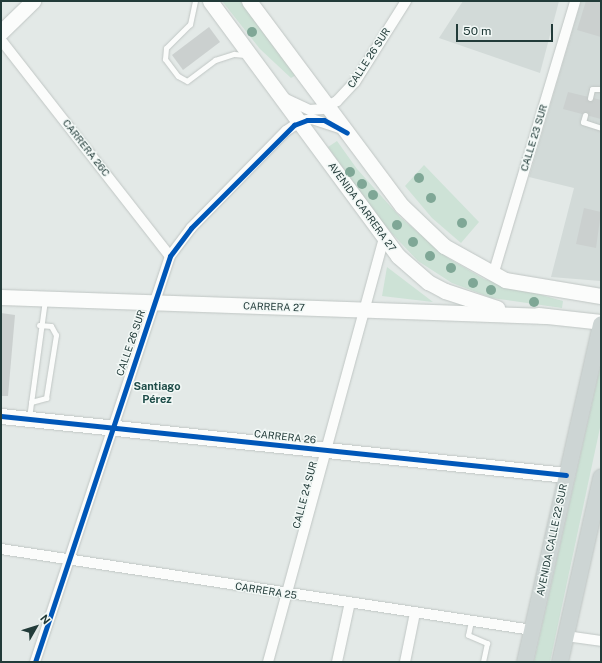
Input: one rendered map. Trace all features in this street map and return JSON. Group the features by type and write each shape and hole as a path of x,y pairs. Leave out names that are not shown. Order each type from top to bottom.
{"main road":[{"name":"AVENIDA CALLE 22 SUR","path":"525,662 601,323"},
{"path":"560,662 601,479"}],"street":[{"path":"1,32 33,1"},
{"name":"AVENIDA CARRERA 27","path":"210,1 282,95 384,239 413,270 445,291 495,308 601,323"},
{"path":"249,1 347,133 420,226 444,246 493,275 535,288 601,296"},
{"name":"CALLE 26 SUR","path":"328,107 355,82 406,1"},
{"name":"CALLE 23 SUR","path":"493,275 575,1"},
{"name":"CARRERA 26C","path":"1,40 170,256"},
{"path":"282,95 304,109 328,107"},
{"path":"301,121 324,120 347,133"},
{"name":"CALLE 26 SUR","path":"35,662 170,256 204,214 286,131 301,121"},
{"name":"CALLE 24 SUR","path":"268,662 384,239"},
{"name":"CARRERA 27","path":"1,297 154,304 547,316"},
{"name":"CARRERA 26","path":"1,416 566,475"},
{"name":"CARRERA 25","path":"1,549 286,594 350,602 532,630"},
{"path":"337,662 350,602"},
{"path":"405,662 415,613"},
{"path":"566,636 601,641"}],"lane":[{"path":"195,1 190,24 166,48 165,58 178,76 187,81 215,60 234,54 253,56"},
{"path":"590,98 592,89 601,89"},
{"path":"585,115 583,122 601,128"},
{"path":"29,419 39,325 45,299"},
{"path":"31,402 46,398 56,335 51,326 39,325"},
{"path":"471,621 468,635 487,643 484,662"}],"shaded area":[{"path":"463,1 559,1 540,73 439,38"},
{"path":"581,1 601,1 601,281 551,277 574,188 529,177"}],"green space":[{"path":"222,1 240,1 296,75 291,78 260,49"},
{"path":"337,141 357,169 400,217 448,258 484,279 563,301 562,308 492,298 452,283 418,261 382,223 328,147"},
{"path":"424,165 479,222 461,243 432,218 405,186"},
{"path":"387,267 433,302 382,296"},
{"path":"601,364 601,423 550,662 534,662"}],"building":[{"path":"586,1 601,1 601,37 577,30"},
{"path":"209,27 220,42 183,70 172,55"},
{"path":"568,92 601,100 601,119 563,109"},
{"path":"584,208 601,212 596,248 576,244"},
{"path":"1,313 15,315 8,396 1,396"}],"cycle path":[{"path":"35,662 170,256 191,228 294,125 307,120 324,120 347,133"},
{"path":"1,416 566,475"}],"district":[{"name":"Santiago Pérez","path":"157,393"}]}
